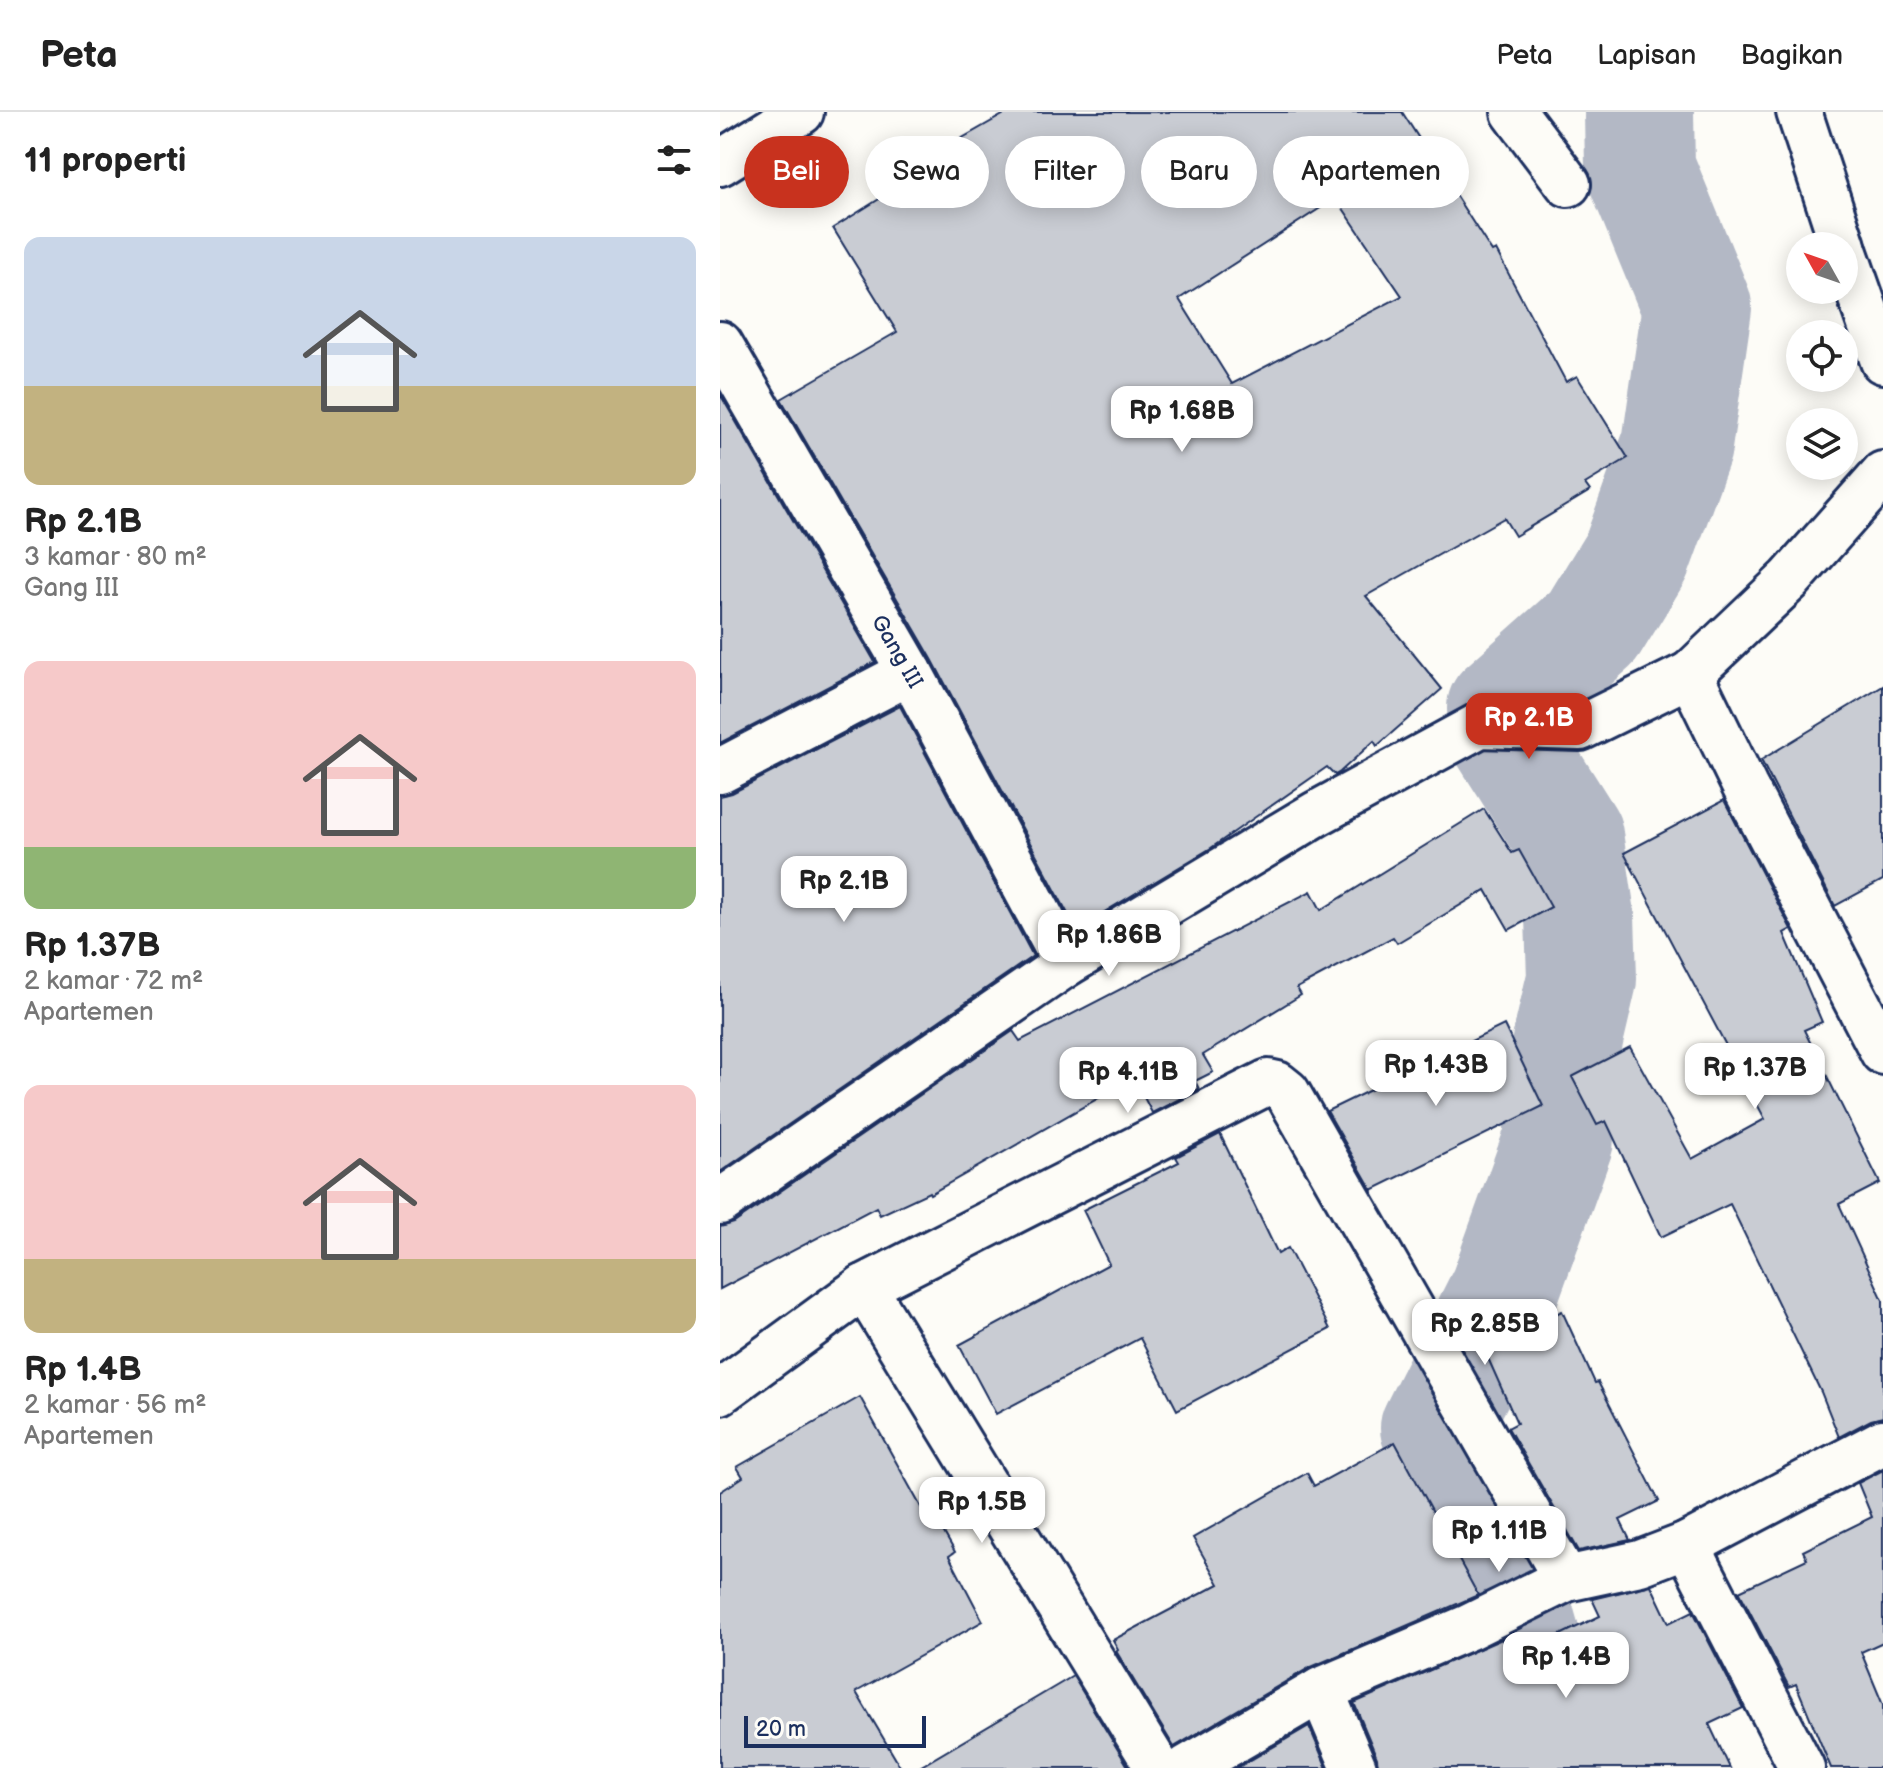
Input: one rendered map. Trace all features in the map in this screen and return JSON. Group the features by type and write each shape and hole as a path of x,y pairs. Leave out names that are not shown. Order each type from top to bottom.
{"street":[{"path":"720,163 801,112"},
{"path":"1514,112 1568,184"},
{"path":"1799,112 1838,232"},
{"path":"1858,290 1883,361"},
{"name":"Gang III","path":"720,344 910,672 1066,964"},
{"path":"720,1202 1066,964 1316,814 1480,725 1580,728 1690,674 1790,579 1883,474"},
{"path":"720,771 910,672"},
{"path":"1690,674 1745,787 1877,1028"},
{"path":"720,1392 864,1287 1268,1082 1277,1084 1287,1092 1430,1337 1563,1581"},
{"path":"864,1287 1158,1768"},
{"path":"1187,1768 1321,1690 1469,1627 1563,1581 1640,1563 1687,1545 1883,1442"},
{"path":"1687,1545 1802,1768"},
{"path":"1321,1690 1354,1768"}],"building":[{"path":"1008,112 1402,112 1417,136 1273,136 1273,208 1320,208 1179,299 1232,384 1402,296 1343,208 1464,208 1492,252 1496,250 1566,382 1577,376 1628,458 1585,484 1590,491 1515,536 1504,518 1366,596 1442,689 1377,746 1374,741 1340,772 1335,775 1327,767 1211,848 1076,929 932,659 781,399 897,332 833,228 865,208 989,208 989,136 966,136"},
{"path":"720,394 875,662 720,743"},
{"path":"1883,686 1883,880 1835,906 1761,760"},
{"path":"900,706 1033,956 720,1172 720,796 732,793"},
{"path":"1724,800 1791,929 1784,933 1822,1022 1804,1030 1880,1183 1839,1204 1883,1300 1883,1417 1839,1437 1821,1392 1730,1204 1661,1237 1606,1121 1597,1125 1572,1077 1630,1047 1692,1159 1765,1119 1624,853"},
{"path":"1484,809 1512,853 1519,850 1551,907 1509,930 1486,890 1397,943 1393,937 1297,988 1301,995 1203,1055 1213,1072 1195,1081 1199,1089 1152,1113 1134,1078 930,1194 880,1215 876,1207 720,1289 720,1227 734,1223 1013,1031 1020,1041 1311,891 1321,910"},
{"path":"1504,1025 1543,1106 1372,1190 1327,1111"},
{"path":"1220,1134 1278,1254 1288,1248 1330,1329 1177,1410 1140,1338 996,1414 959,1345 1109,1264 1083,1210 1179,1162 1176,1157"},
{"path":"1562,1311 1595,1383 1598,1382 1659,1501 1620,1520 1630,1540 1579,1551 1508,1428 1517,1423 1483,1347"},
{"path":"860,1397 921,1507 927,1503 955,1552 949,1556 983,1621 856,1692 901,1768 720,1768 720,1492 743,1477 737,1467"},
{"path":"1395,1442 1478,1595 1309,1668 1174,1747 1116,1651 1118,1649 1113,1640 1219,1584 1193,1538 1307,1473 1314,1486"},
{"path":"1883,1470 1883,1642 1861,1652 1883,1705 1883,1768 1831,1768 1796,1684 1789,1687 1739,1591 1807,1559 1803,1551 1872,1517 1858,1483"},
{"path":"1651,1585 1669,1623 1693,1611 1743,1708 1709,1724 1730,1768 1378,1768 1377,1758 1354,1703 1502,1639 1512,1658 1600,1616 1592,1599"},
{"path":"1073,1676 1129,1768 918,1768"},
{"path":"1309,1726 1327,1768 1237,1768"}],"waterway":[{"path":"1547,1768 1536,1676 1499,1546 1435,1428 1504,1291 1559,1139 1559,1077 1582,979 1580,916 1568,836 1503,733 1502,708 1593,627 1637,555 1677,445 1697,307 1640,168 1639,112"}]}
